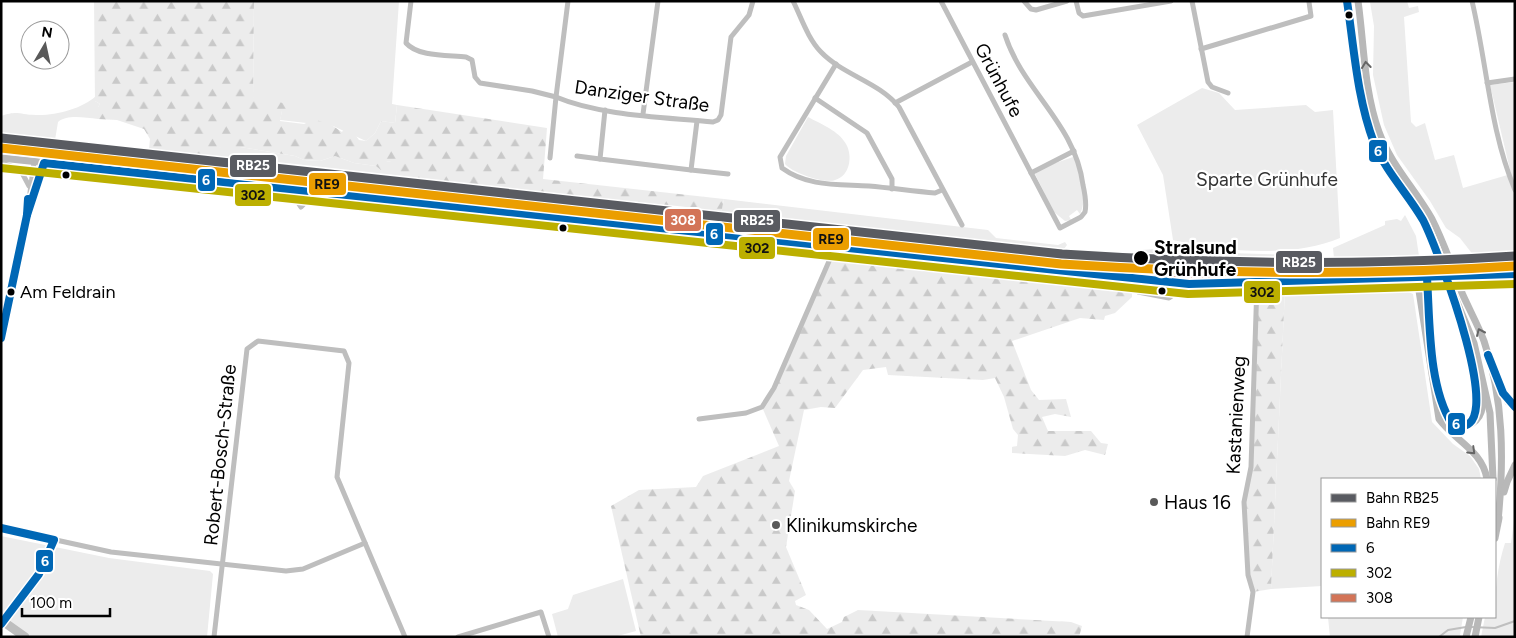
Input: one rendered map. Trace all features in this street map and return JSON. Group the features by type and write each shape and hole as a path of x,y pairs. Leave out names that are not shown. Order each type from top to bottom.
{"highway":[{"path":"1,620 24,637"}],"main road":[{"path":"1348,1 1363,101 1375,144 1387,167 1417,209 1471,336 1481,370 1490,413 1493,478"},
{"path":"1358,1 1370,96 1379,132 1393,162 1417,196 1440,235 1484,340 1492,369 1500,411 1502,440 1498,521"},
{"path":"1,158 1189,284 1515,274"},
{"path":"1417,278 1439,419 1454,436 1478,456 1487,478"},
{"path":"1427,278 1430,323 1442,403 1448,420 1452,424 1468,426 1475,423 1481,416 1483,407 1481,370"},
{"path":"1492,369 1508,402 1515,408"},
{"path":"1496,532 1506,482 1515,465"},
{"path":"1467,636 1471,618"},
{"path":"1475,635 1478,618"}],"street":[{"path":"411,1 406,43 410,48 418,52 466,57 472,60 475,77 480,83 532,91 556,98 568,1"},
{"path":"643,114 658,1"},
{"name":"Danziger Straße","path":"550,158 556,98 578,106 605,110 697,121 713,122 718,120 721,116 731,37 749,15 753,1"},
{"path":"793,1 815,45 836,64 895,103 962,226"},
{"name":"Grünhufe","path":"941,1 1060,228 1081,217 1085,212 1081,166 1067,135 1019,63 1005,35"},
{"path":"1024,1 1031,9 1036,10 1067,1"},
{"path":"1076,1 1079,13 1087,16 1171,1"},
{"path":"1192,1 1208,82 1212,87 1228,93"},
{"path":"1472,1 1487,83 1508,173 1515,190"},
{"path":"1201,49 1312,16 1311,2"},
{"path":"895,103 972,62"},
{"path":"836,64 780,157 782,168 803,179 818,183 935,193 942,190"},
{"path":"1487,83 1515,79"},
{"path":"815,98 867,133 892,179 892,189"},
{"path":"600,159 605,110"},
{"path":"692,170 697,121"},
{"path":"1031,173 1074,151"},
{"path":"577,156 728,174"},
{"path":"1,339 27,215 29,187 34,162"},
{"path":"1,163 20,168 29,187"},
{"path":"27,215 42,176 44,163"},
{"path":"289,189 301,208 316,192"},
{"path":"699,419 746,413 762,406 774,388 833,252 877,251"},
{"path":"1139,279 1138,292 1169,298 1189,284"},
{"name":"Kastanienweg","path":"1247,637 1253,592 1248,575 1244,502 1250,467 1257,282"},
{"name":"Robert-Bosch-Straße","path":"223,564 247,349 258,341 344,351 349,362 337,477 365,542"},
{"path":"1,528 111,552 296,570 365,542 405,637"},
{"path":"1,624 9,611 41,573 48,561 54,540"},
{"path":"214,637 223,564"},
{"path":"458,637 541,612 549,637"}],"green space":[{"path":"94,1 254,1 253,97 271,99 291,106 290,112 282,111 280,121 304,124 314,119 333,126 342,132 344,129 351,129 359,140 366,141 375,133 381,121 395,123 397,105 547,128 543,179 724,199 721,214 391,177 391,162 386,161 385,170 381,170 376,166 354,163 335,156 320,161 304,160 295,156 240,147 218,148 216,154 191,154 149,149 150,139 144,129 117,120 98,119 98,107 100,104 95,101"},
{"path":"254,1 399,1 392,104 397,105 395,123 381,121 375,133 366,141 333,126 280,120 282,111 253,97"},
{"path":"1407,1 1409,8 1418,6 1419,12 1404,17 1411,122 1416,127 1425,123 1435,160 1454,155 1463,188 1511,174 1490,85 1515,82 1515,253 1474,256 1460,238 1446,228 1430,201 1397,155 1384,125 1373,75 1374,26 1370,2"},
{"name":"Sparte Grünhufe","path":"1202,88 1219,93 1235,110 1306,105 1315,112 1333,110 1340,238 1321,244 1280,251 1214,248 1173,240 1163,175 1137,125"},
{"path":"96,96 95,101 100,104 98,107 98,119 77,117 62,120 58,122 55,140 191,154 226,146 240,147 295,156 304,160 320,161 335,156 354,163 376,166 386,161 391,162 391,177 1,136 1,116 16,113 43,115 59,113 83,105"},
{"path":"808,117 839,135 846,144 850,160 847,170 840,178 830,181 816,179 795,171 785,164 786,156"},
{"path":"1,146 161,163 246,167 1071,257 1206,266 1270,267 1435,264 1438,269 1208,276 1119,267 1119,271 1156,274 1156,276 1116,274 632,221 605,214 591,217 56,158 44,153 23,151 1,153"},
{"path":"1073,157 1081,177 1083,201 1080,214 1077,210 1069,216 1071,220 1065,221 1054,212 1035,174 1044,167"},
{"path":"724,199 988,230 996,238 1058,245 1065,242 1067,245 1064,249 721,214"},
{"path":"1405,215 1416,236 1419,256 1334,258 1333,248 1385,225 1385,221 1397,219 1401,221"},
{"path":"1169,248 1194,252 1299,255 1308,258 1309,261 1141,256 1141,250"},
{"path":"832,255 1132,287 1132,297 1115,313 1105,316 1104,320 1080,318 1012,341 1031,390 1039,400 1066,399 1071,417 1055,414 1042,417 1048,431 1091,431 1101,443 1108,444 1105,455 1085,450 1065,456 1012,453 1012,447 1017,446 1018,435 1013,429 1004,397 995,378 983,380 888,375 886,367 863,370 835,408 821,407 804,410 789,481 795,491 786,547 806,595 795,601 796,605 809,610 827,629 842,622 844,617 858,610 1071,622 1082,626 1079,637 641,637 611,506 639,490 696,487 703,476 779,446 762,407 774,388"},
{"path":"1321,287 1400,288 1413,294 1432,422 1453,444 1470,456 1479,469 1481,478 1321,478 1321,586 1271,589 1285,290"},
{"path":"1285,290 1271,589 1253,592 1248,575 1244,502 1251,467 1257,291"},
{"path":"1515,514 1515,637 1481,637 1485,618 1496,618 1498,570 1505,543 1511,543"},
{"path":"1,536 109,558 210,571 213,574 207,637 31,637 1,615"},
{"path":"623,579 636,631 614,637 558,637 552,614 568,609 573,595"},
{"path":"1328,618 1463,618 1460,635 1462,637 1330,637"}],"waterway":[{"path":"1471,627 1495,628 1515,621"},
{"path":"1439,637 1448,630 1466,627"}],"rail line":[{"name":"RB25","path":"1,138 1062,254 1232,262 1401,261 1515,256"},
{"name":"RE9","path":"1,148 1061,264 1231,272 1401,271 1515,266"}],"transit line":[{"name":"6","path":"1347,1 1360,91 1368,126 1379,154 1423,220 1442,265 1466,340 1474,376 1476,405 1470,423 1452,424 1444,409 1438,391 1430,334 1427,278"},
{"name":"308","path":"2,148 1189,274 1515,264"},
{"name":"6","path":"27,215 44,163 1189,284 1515,274"},
{"name":"302","path":"1,168 1188,294 1515,284"},
{"name":"6","path":"1,338 27,215 28,199"},
{"name":"6","path":"1488,355 1503,393 1515,407"},
{"name":"6","path":"1,528 54,540 39,574 1,624"}],"place":[{"name":"Stralsund Grünhufe","path":"1141,258"},
{"name":"Am Feldrain","path":"11,292"},
{"name":"Haus 16","path":"1154,502"},
{"name":"Klinikumskirche","path":"776,525"}]}
